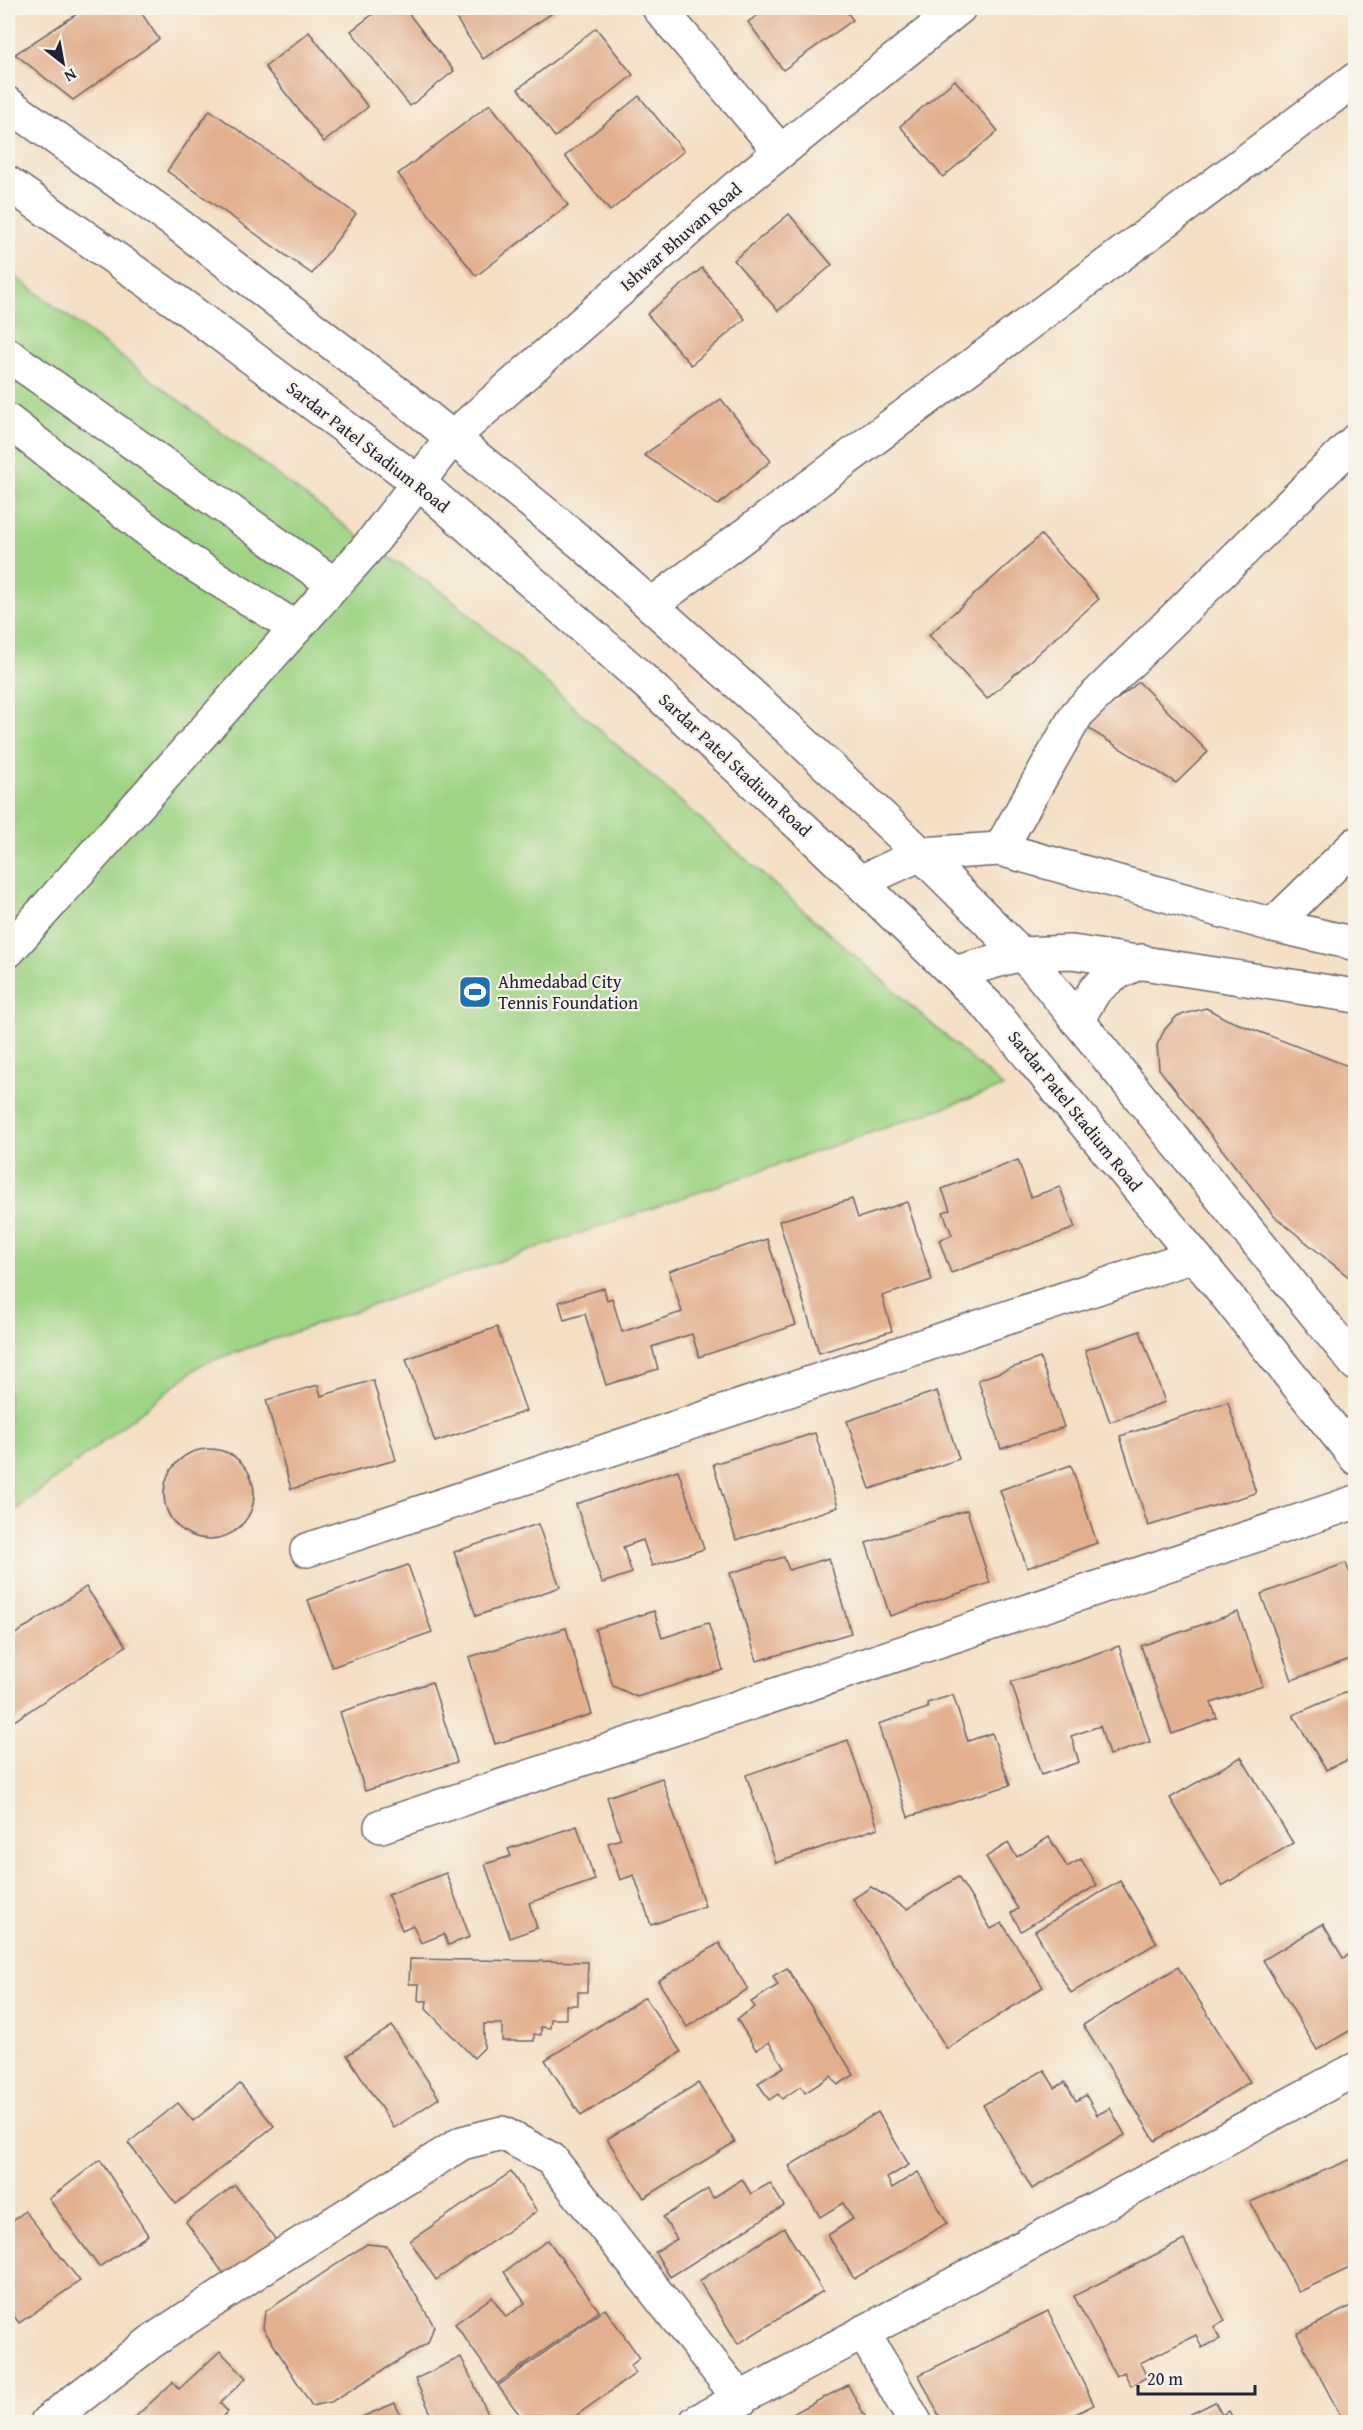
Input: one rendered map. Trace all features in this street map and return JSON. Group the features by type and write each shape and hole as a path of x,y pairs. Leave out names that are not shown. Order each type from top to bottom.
{"street":[{"path":"659,8 780,151"},
{"name":"Ishwar Bhuvan Road","path":"8,951 370,544 453,437 738,186 959,8"},
{"path":"651,605 1356,80"},
{"path":"8,104 172,219 453,437 584,545 791,731 921,854 1021,954 1356,1364"},
{"name":"Sardar Patel Stadium Road","path":"8,183 183,306 419,483 641,678 860,882 990,1008 1219,1286 1356,1458"},
{"path":"8,355 334,584"},
{"path":"8,421 182,557 296,628"},
{"path":"1000,849 1077,714 1356,440"},
{"path":"1273,925 1356,844"},
{"path":"860,882 921,854 1000,849 1273,925 1356,944"},
{"path":"954,973 1021,954 1072,952 1142,961 1356,996"},
{"path":"1077,1020 1095,990 1113,975 1142,961"},
{"path":"307,1550 1193,1256"},
{"path":"381,1826 1356,1502"},
{"path":"696,2422 741,2400 863,2332 1356,2069"},
{"path":"47,2422 151,2342 270,2263 462,2143 502,2133 551,2159 741,2400"},
{"path":"863,2332 915,2422"}],"green space":[{"path":"8,271 370,545 446,594 1003,1087 202,1364 8,1516"}],"building":[{"path":"86,8 138,8 159,39 73,100 15,54"},
{"path":"381,8 404,8 454,71 410,106 351,31"},
{"path":"449,8 560,8 483,59"},
{"path":"768,8 844,8 853,20 783,70 748,22"},
{"path":"596,28 633,75 555,137 518,89"},
{"path":"309,32 368,107 324,142 265,67"},
{"path":"955,80 998,131 943,177 900,126"},
{"path":"639,96 684,151 610,211 565,156"},
{"path":"490,104 568,205 476,276 398,174"},
{"path":"210,110 356,214 312,274 167,171"},
{"path":"789,214 832,265 778,311 734,260"},
{"path":"702,268 745,319 691,365 647,314"},
{"path":"721,399 771,461 718,505 644,455"},
{"path":"1041,535 1099,599 987,699 929,635"},
{"path":"1139,682 1208,752 1176,783 1084,726"},
{"path":"1206,1008 1226,1019 1356,1069 1356,1283 1274,1216 1159,1069 1157,1045 1165,1029 1177,1016"},
{"path":"1018,1160 1031,1197 1060,1187 1075,1228 951,1273 939,1240 952,1235 943,1212 950,1210 942,1189"},
{"path":"852,1199 858,1218 907,1202 932,1280 882,1296 892,1331 819,1353 779,1221"},
{"path":"767,1239 796,1325 699,1357 692,1334 663,1343 652,1347 658,1369 606,1385 585,1314 564,1320 559,1302 604,1288 607,1300 612,1298 622,1332 682,1312 669,1271"},
{"path":"497,1327 526,1411 435,1442 406,1359"},
{"path":"1140,1331 1165,1402 1110,1422 1085,1350"},
{"path":"1040,1358 1064,1427 1001,1449 978,1380"},
{"path":"373,1380 396,1460 291,1489 266,1400 318,1385 321,1396"},
{"path":"937,1391 959,1459 870,1489 847,1421"},
{"path":"1228,1402 1256,1493 1148,1526 1120,1436"},
{"path":"815,1433 838,1507 736,1540 713,1464"},
{"path":"200,1449 218,1449 234,1456 247,1469 254,1485 254,1503 247,1519 234,1532 218,1539 200,1539 184,1532 171,1519 164,1503 164,1485 171,1469 184,1456"},
{"path":"1071,1465 1097,1543 1027,1568 1000,1490"},
{"path":"678,1470 704,1549 652,1566 643,1540 623,1547 632,1573 602,1583 576,1504"},
{"path":"967,1510 990,1583 890,1616 866,1543"},
{"path":"538,1524 560,1587 476,1616 454,1552"},
{"path":"784,1557 789,1570 829,1558 851,1633 757,1661 730,1573"},
{"path":"1346,1563 1356,1590 1356,1657 1292,1680 1261,1594"},
{"path":"408,1565 432,1632 332,1667 308,1600"},
{"path":"86,1587 126,1646 8,1725 8,1639"},
{"path":"654,1611 662,1638 708,1623 723,1670 637,1697 613,1686 595,1629"},
{"path":"1238,1612 1263,1686 1211,1703 1217,1718 1172,1734 1141,1646"},
{"path":"566,1628 592,1714 495,1744 469,1657"},
{"path":"1119,1646 1150,1742 1109,1755 1100,1726 1071,1736 1079,1762 1041,1775 1011,1682"},
{"path":"432,1682 457,1762 365,1791 340,1712"},
{"path":"1356,1688 1356,1756 1326,1770 1293,1715"},
{"path":"953,1695 968,1741 992,1733 1010,1785 908,1817 878,1724 928,1708 927,1703"},
{"path":"848,1740 878,1828 776,1863 746,1775"},
{"path":"1241,1757 1293,1843 1222,1886 1170,1798"},
{"path":"662,1778 705,1906 651,1925 634,1875 620,1880 608,1843 621,1839 607,1797"},
{"path":"577,1826 595,1880 529,1903 537,1928 510,1938 485,1864 511,1856 508,1849"},
{"path":"1049,1837 1067,1867 1081,1859 1097,1885 1021,1931 1011,1913 1018,1909 986,1857 1008,1843 1017,1857"},
{"path":"446,1873 470,1937 448,1945 444,1934 421,1943 413,1925 402,1930 388,1895"},
{"path":"958,1877 991,1929 1002,1923 1043,1987 947,2049 853,1899 871,1887 907,1909"},
{"path":"1120,1881 1157,1943 1071,1993 1035,1931"},
{"path":"1323,1924 1343,1958 1356,1951 1356,2027 1317,2050 1263,1960"},
{"path":"719,1943 748,1989 687,2027 658,1981"},
{"path":"410,1959 588,1962 587,1992 578,1992 578,2005 566,2005 566,2019 551,2019 550,2028 541,2027 541,2035 534,2034 534,2041 502,2041 502,2024 484,2024 484,2048 474,2058 426,2009 427,2001 418,2001 419,1984 409,1984"},
{"path":"1178,1967 1250,2082 1155,2141 1083,2025"},
{"path":"787,1968 854,2075 838,2085 831,2076 805,2093 801,2086 782,2099 778,2094 769,2100 758,2083 784,2067 769,2042 756,2050 737,2019 755,2007 751,2002 778,1985 773,1976"},
{"path":"645,1997 681,2052 581,2116 545,2060"},
{"path":"392,2026 439,2098 394,2128 347,2055"},
{"path":"1044,2070 1055,2088 1065,2082 1076,2101 1086,2095 1097,2115 1110,2108 1125,2135 1032,2189 983,2105"},
{"path":"698,2083 735,2142 644,2198 607,2139"},
{"path":"240,2084 274,2126 176,2204 128,2143 178,2103 193,2121"},
{"path":"878,2112 909,2165 887,2178 892,2188 918,2172 947,2223 854,2279 828,2235 853,2219 843,2203 820,2217 789,2166"},
{"path":"1354,2158 1356,2265 1299,2292 1250,2202"},
{"path":"100,2160 148,2235 99,2267 49,2199"},
{"path":"511,2172 537,2211 436,2280 410,2241"},
{"path":"742,2179 751,2194 770,2183 784,2206 670,2277 655,2252 677,2239 663,2217 708,2189 713,2198"},
{"path":"235,2185 276,2240 226,2277 186,2222"},
{"path":"25,2211 80,2281 19,2323 8,2308 8,2225"},
{"path":"784,2228 823,2291 738,2344 699,2281"},
{"path":"548,2240 599,2311 497,2384 455,2324 492,2297 506,2317 525,2303 504,2272"},
{"path":"1184,2240 1225,2321 1214,2327 1220,2339 1202,2348 1196,2335 1140,2363 1147,2377 1131,2386 1124,2372 1116,2376 1074,2296"},
{"path":"367,2244 387,2246 434,2326 428,2343 331,2402 312,2406 263,2328 265,2312"},
{"path":"1356,2303 1356,2422 1344,2422 1297,2334"},
{"path":"605,2309 640,2358 630,2366 636,2373 567,2422 541,2422 540,2420 525,2422 498,2386"},
{"path":"1048,2311 1094,2405 1059,2422 942,2422 919,2375"},
{"path":"220,2351 246,2378 220,2403 228,2412 217,2422 130,2422 173,2382 179,2389"},
{"path":"461,2357 492,2422 435,2422 415,2379"},
{"path":"848,2385 868,2422 777,2422"},
{"path":"1215,2402 1222,2415 1229,2411 1235,2422 1175,2422"},
{"path":"395,2403 403,2422 350,2422"}],"place":[{"name":"Ahmedabad City Tennis Foundation","path":"475,992"}]}
